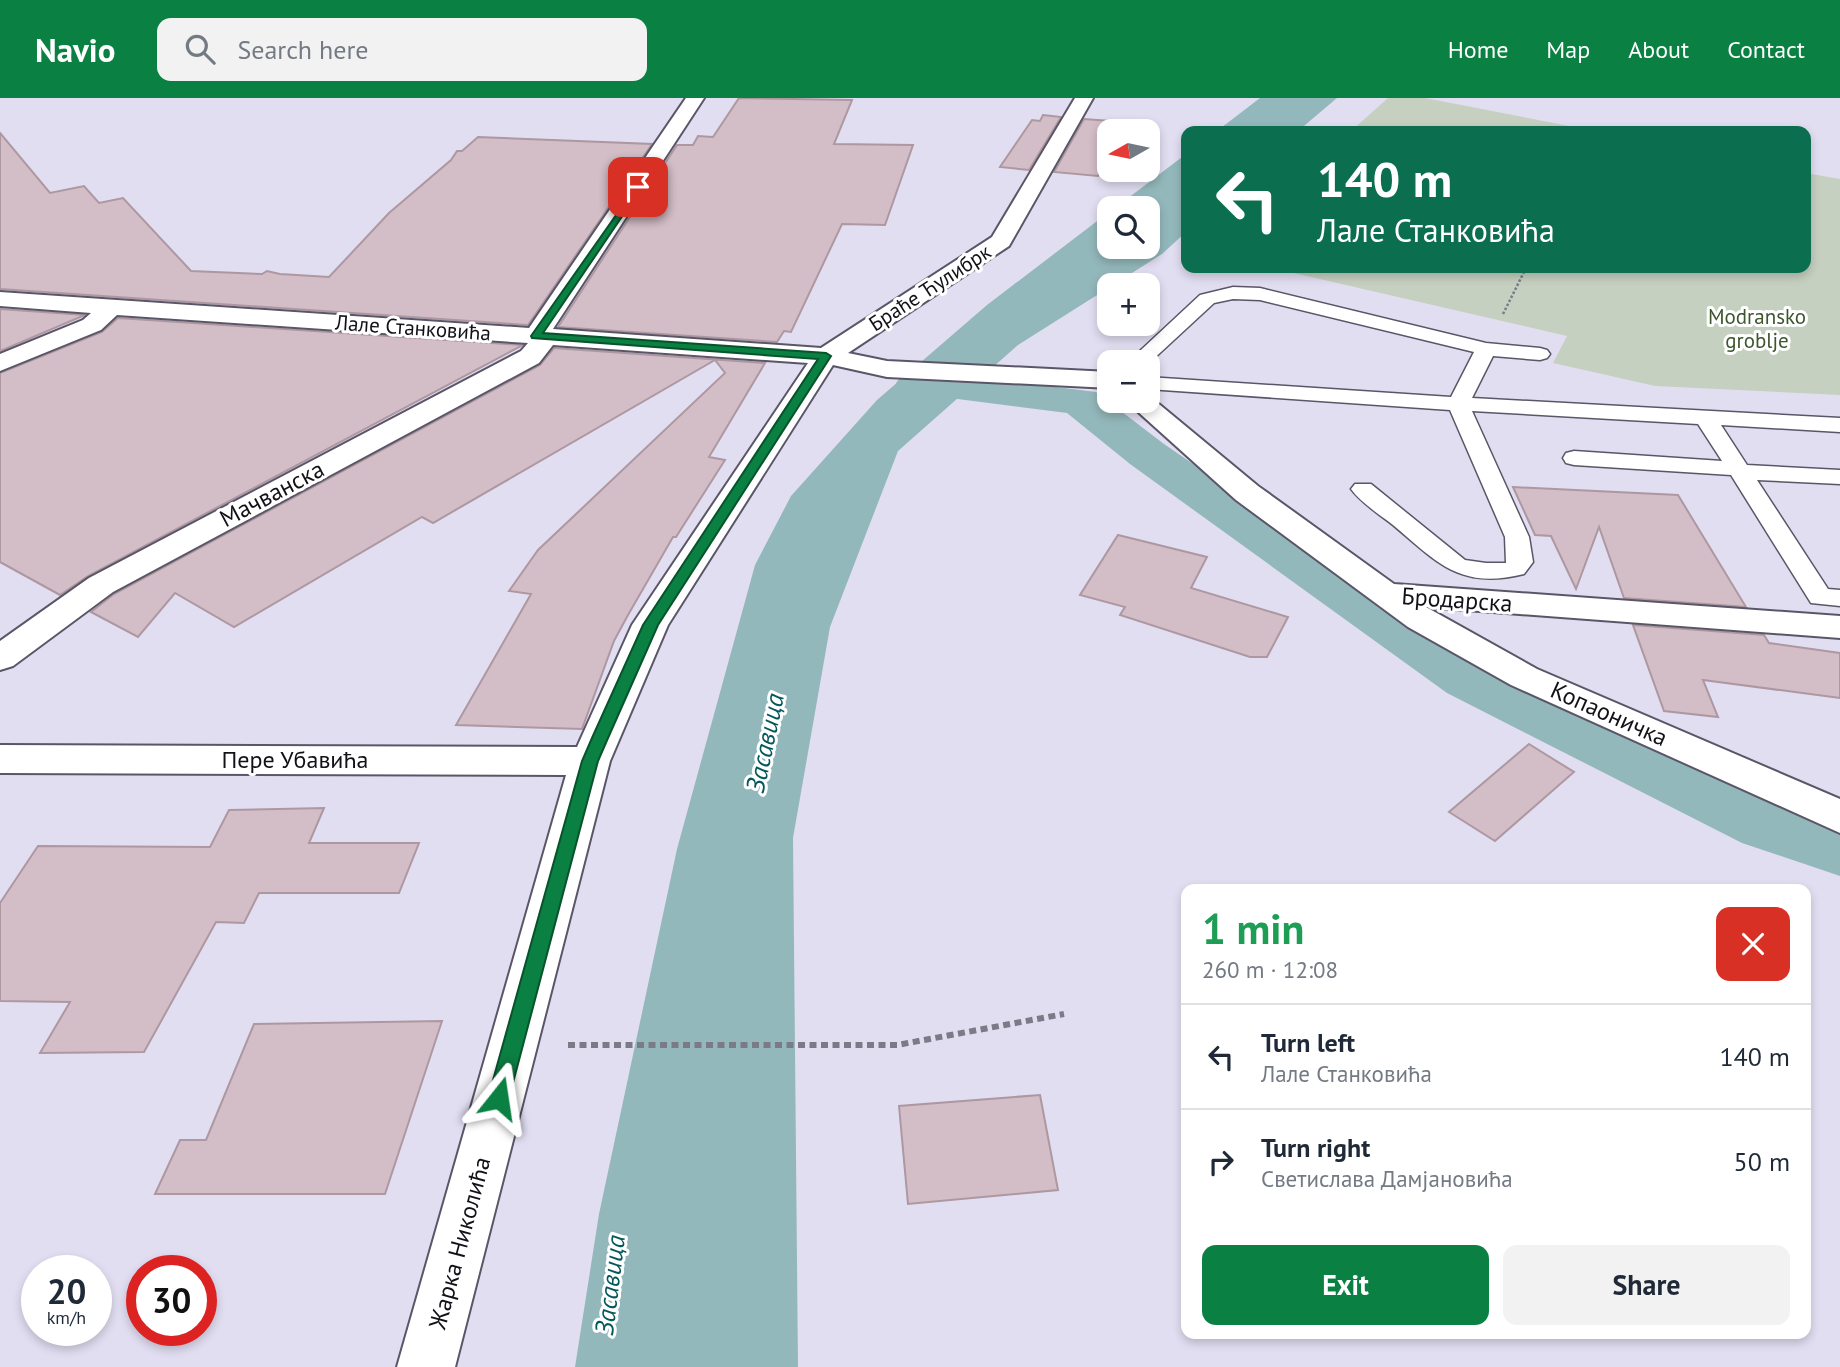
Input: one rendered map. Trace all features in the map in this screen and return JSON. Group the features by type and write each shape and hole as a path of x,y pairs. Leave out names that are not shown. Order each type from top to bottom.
{"street":[{"name":"Мачванска","path":"0,658 100,585 530,357 695,98"},
{"name":"Браће Ћулибрк","path":"826,356 1001,241 1084,98"},
{"name":"Лале Станковића","path":"0,299 110,309 826,356 887,369 1097,379"},
{"path":"0,363 92,325 110,309"},
{"name":"Жарка Николића","path":"426,1367 590,761 650,625 826,356"},
{"name":"Бродарска","path":"1154,413 1247,493 1387,594 1840,628"},
{"name":"Копаоничка","path":"1387,594 1420,619 1524,677 1834,813 1840,818"},
{"name":"Пере Убавића","path":"0,759 590,761"}],"lane":[{"path":"1151,350 1207,299 1233,293 1260,294 1486,349 1540,354"},
{"path":"1458,404 1486,349"},
{"path":"1160,384 1458,404 1840,425"},
{"path":"1363,489 1457,565 1487,572 1515,569 1520,562 1517,537 1458,404"},
{"path":"1705,417 1820,597 1840,598"},
{"path":"1574,458 1840,477"}],"path":[{"path":"1486,349 1524,273"},
{"path":"619,1045 897,1045 1064,1014"}],"green space":[{"path":"1388,98 1425,98 1569,126 1357,126"},
{"name":"Modransko groblje","path":"1811,174 1840,179 1840,395 1655,386 1553,363 1567,336 1294,273 1811,273"}],"water":[{"path":"1260,98 1337,98 1304,126 1224,126"},
{"path":"1181,158 1181,237 1160,255 1160,196 1131,196 1149,182 1160,182 1160,174"},
{"name":"Засавица","path":"1097,221 1097,259 1154,259 1132,273 1097,273 1097,295 1018,345 898,451 830,627 793,838 798,1367 575,1367 599,1214 677,849 755,565 791,496 877,400 987,305"}],"building":[{"path":"739,98 852,100 834,144 913,145 885,225 842,224 791,332 784,331 777,342 558,327 677,145 693,145 698,136 713,137"},
{"path":"1043,115 1061,117 1029,170 1000,167 1032,120 1040,121"},
{"path":"1084,119 1097,120 1097,176 1054,172"},
{"path":"0,133 50,193 84,186 99,203 123,198 191,271 262,274 267,271 329,277 389,213 451,160 457,151 462,151 478,137 652,144 528,325 0,289"},
{"path":"0,309 85,315 0,351"},
{"path":"118,318 523,345 88,576 60,595 0,562 0,373 102,332"},
{"path":"554,348 765,363 709,457 725,460 676,537 673,537 614,641 582,729 456,725 531,594 509,591 538,550 725,373 715,360 433,523 422,517 234,627 175,593 138,637 91,612 114,594 540,365"},
{"path":"1513,487 1678,495 1746,607 1624,598 1599,527 1576,589 1551,536 1535,535"},
{"path":"1118,535 1207,557 1191,588 1288,617 1267,657 1250,657 1120,615 1125,607 1080,595"},
{"path":"1633,625 1764,635 1769,643 1840,653 1840,698 1703,680 1718,717 1664,711"},
{"path":"1529,744 1574,772 1495,841 1449,812"},
{"path":"324,808 309,843 419,843 399,893 259,893 244,923 216,922 144,1052 40,1053 70,1002 0,1001 0,903 38,846 210,847 229,810"},
{"path":"442,1021 385,1194 155,1194 180,1140 206,1140 254,1024"},
{"path":"1040,1095 1058,1190 908,1204 899,1106"}],"waterway":[{"path":"918,383 1080,401 1147,454 1468,680 1765,826 1840,851"}],"route":[{"path":"499,1098 590,761 600,738 650,625 826,356 536,336 638,187"}]}
